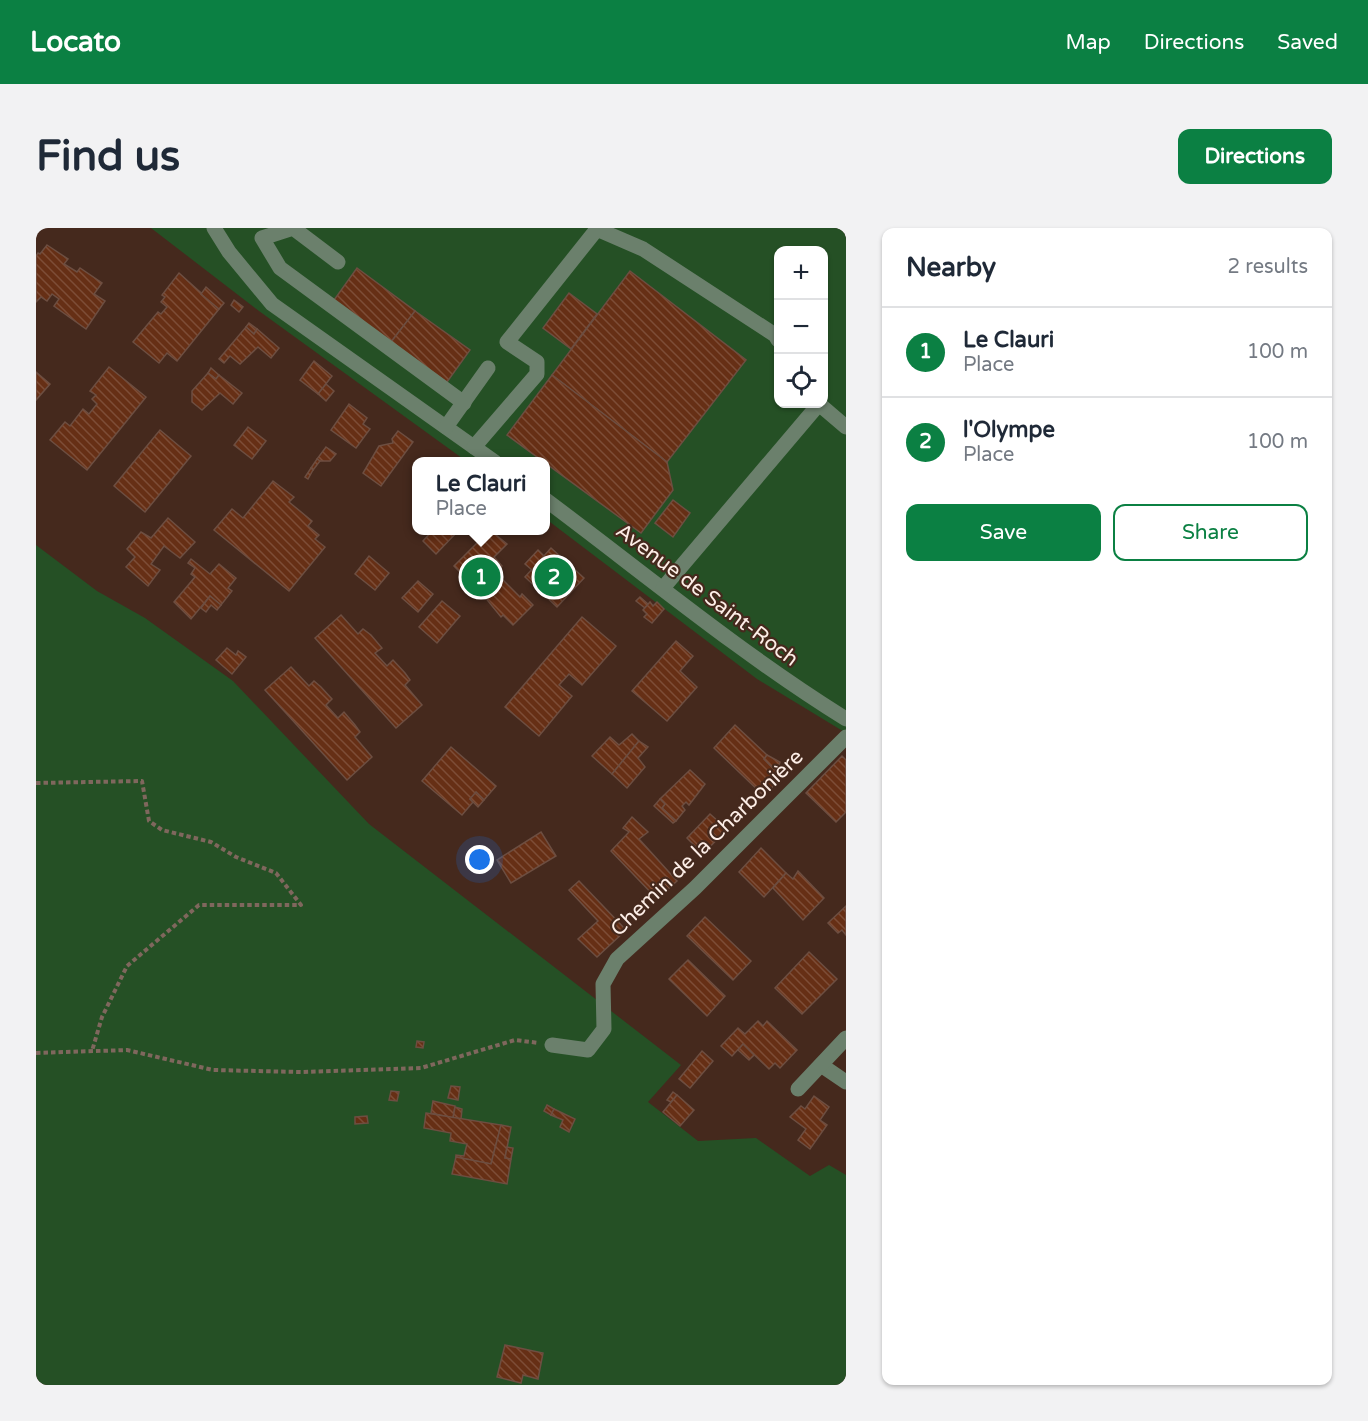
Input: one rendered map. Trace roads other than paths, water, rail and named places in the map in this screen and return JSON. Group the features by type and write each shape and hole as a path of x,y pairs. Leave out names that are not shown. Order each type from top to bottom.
{"street":[{"path":"214,228 229,252 272,304 488,457"},
{"path":"338,262 293,228 262,238 280,268 464,403"},
{"path":"474,447 537,374 537,362 507,342 597,229 644,249 774,334"},
{"path":"446,427 488,368"},
{"path":"663,588 816,408"},
{"path":"824,408 846,427"},
{"name":"Avenue de Saint-Roch","path":"550,503 760,664 846,719"},
{"name":"Chemin de la Charbonière","path":"552,1045 588,1050 604,1029 603,984 617,959 695,888 846,737"},
{"path":"798,1089 846,1038"},
{"path":"821,1065 846,1082"}],"place":[{"name":"Le Clauri","path":"481,577"},
{"name":"l'Olympe","path":"554,577"}]}
